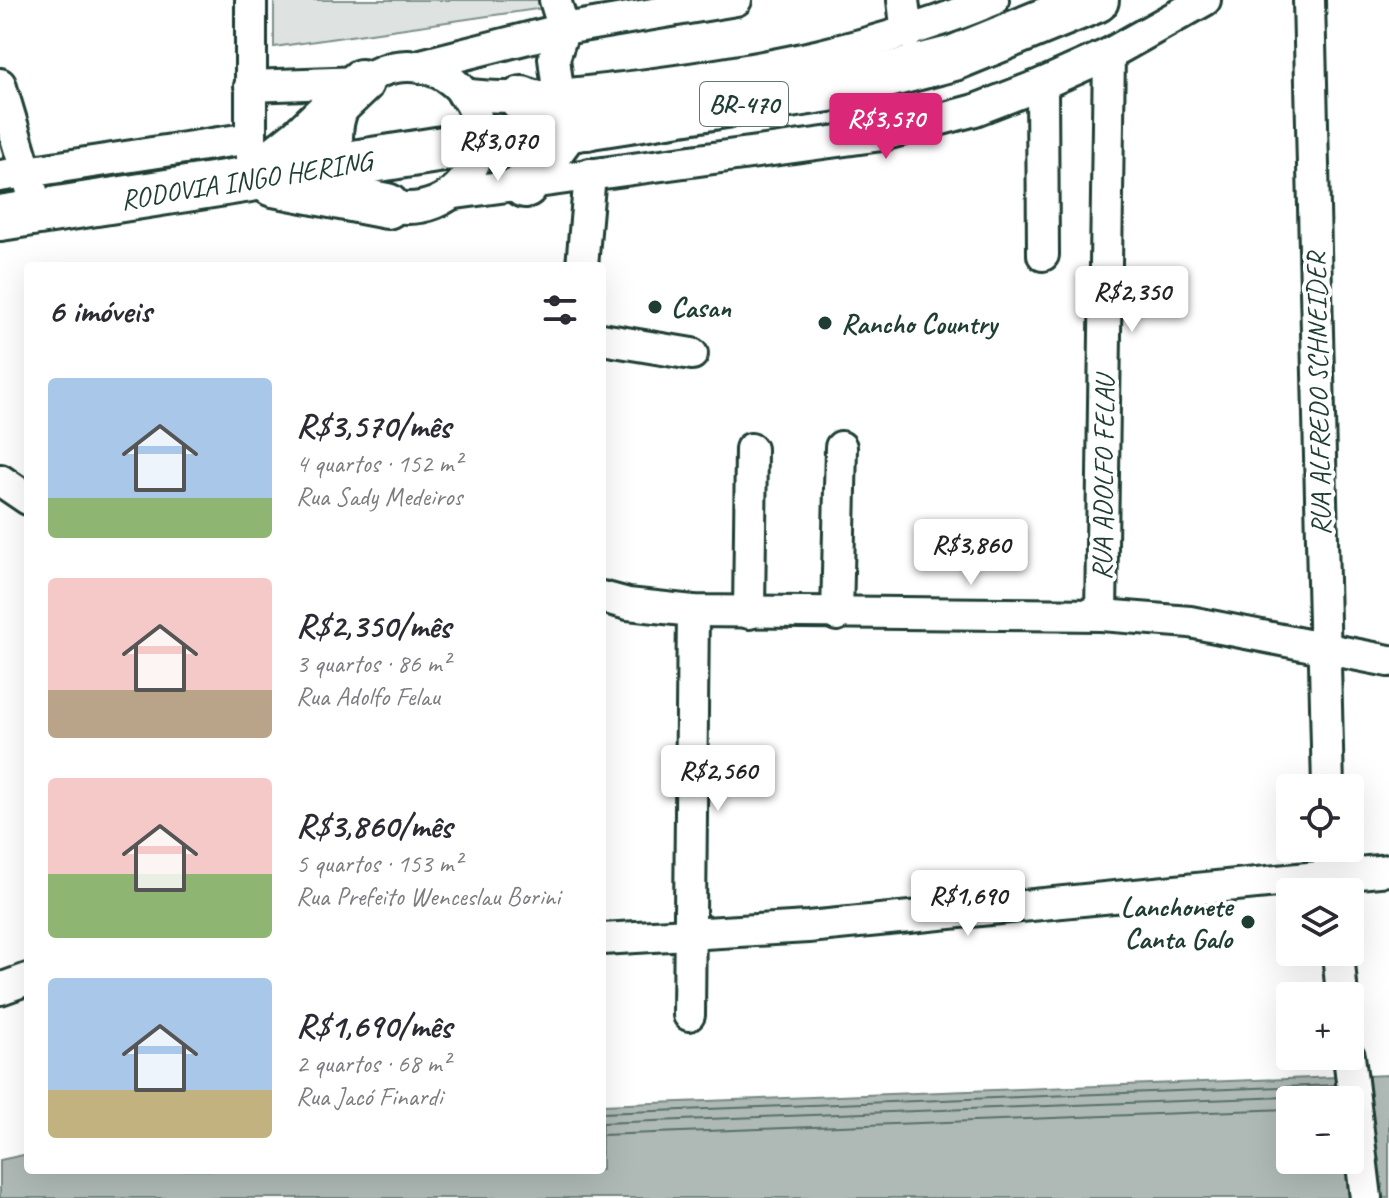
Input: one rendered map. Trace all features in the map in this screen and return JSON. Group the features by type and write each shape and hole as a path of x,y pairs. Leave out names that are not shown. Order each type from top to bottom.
{"highway":[{"name":"RODOVIA INGO HERING","path":"16,194 251,158 342,165 482,143 559,114 785,97 899,73 1012,37 1096,0"},
{"path":"251,158 301,139 361,82"},
{"path":"525,185 559,114"},
{"path":"251,158 308,194 387,206"}],"street":[{"path":"251,0 251,158"},
{"path":"555,0 564,29 554,58 559,114"},
{"path":"736,0 564,29 421,65 389,67 361,82 343,107 336,136 342,165 360,191 387,206 423,208 456,193 882,135 975,110 1042,84 1109,54 1205,0"},
{"path":"903,0 907,34"},
{"path":"463,94 559,114 812,60 907,34 993,0"},
{"name":"RUA ALFREDO SCHNEIDER","path":"1309,0 1328,774"},
{"name":"RUA ADOLFO FELAU","path":"1101,615 1109,54"},
{"path":"421,65 440,74 463,94 477,121 482,143 474,171 456,193"},
{"path":"250,86 361,82"},
{"path":"0,84 16,194"},
{"path":"1042,84 1043,255"},
{"path":"582,262 590,174"},
{"path":"606,340 692,354"},
{"path":"837,615 841,447"},
{"path":"749,613 751,449"},
{"path":"0,480 24,496"},
{"path":"606,598 628,604 693,611 749,613 1101,615 1202,624 1324,651 1389,661"},
{"path":"689,1015 693,611"},
{"path":"606,939 690,935 1330,872 1389,870"},
{"path":"0,989 24,980"},
{"path":"1351,1070 1366,1198"}],"shaded area":[{"path":"274,0 542,0 544,8 274,47"}],"water":[{"path":"1389,1075 1389,1198 0,1198 0,1160 24,1155 24,1174 606,1174 606,1105"}],"place":[{"name":"Casan","path":"655,307"},
{"name":"Rancho Country","path":"825,323"},
{"name":"Lanchonete Canta Galo","path":"1248,922"}]}
